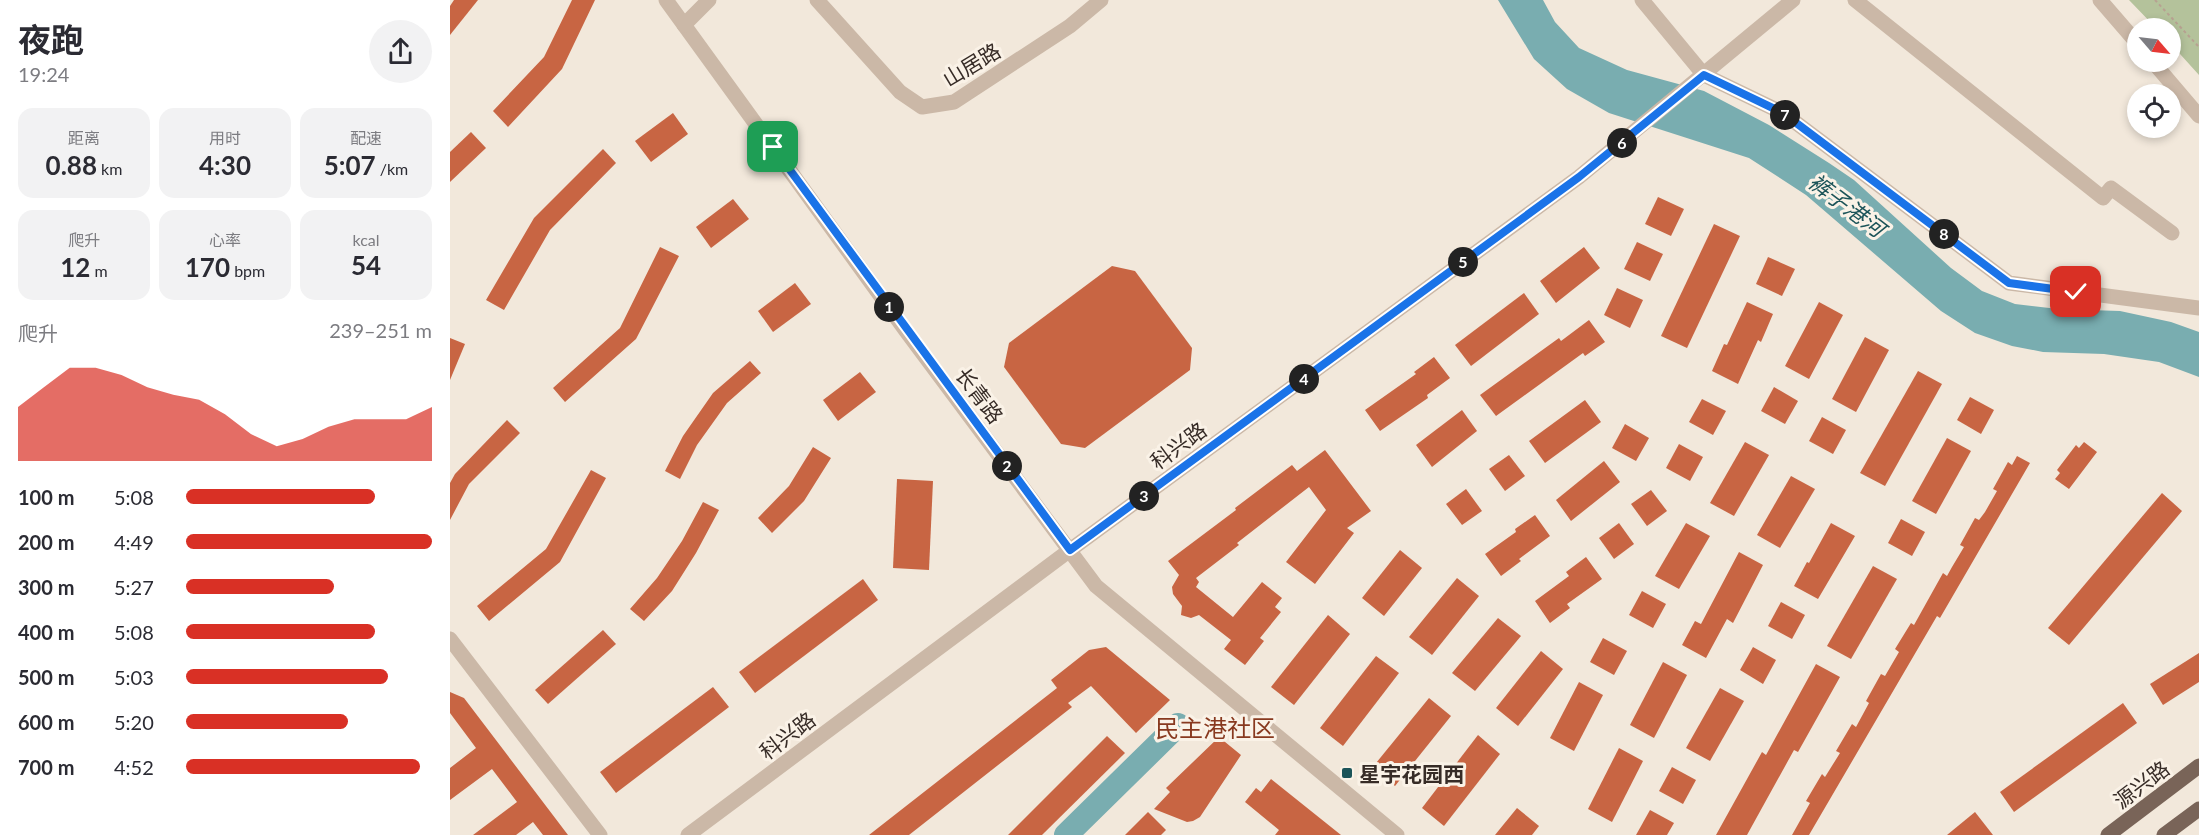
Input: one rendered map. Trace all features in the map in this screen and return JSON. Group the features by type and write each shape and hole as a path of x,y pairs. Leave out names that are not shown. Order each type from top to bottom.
{"main road":[{"name":"源兴路","path":"2108,835 2199,766"},
{"path":"2164,835 2199,809"}],"street":[{"name":"长青路","path":"666,0 906,331 1096,586 1397,835"},
{"path":"684,25 709,0"},
{"name":"山居路","path":"817,0 900,92 922,107 954,102 1070,26 1101,0"},
{"path":"1642,0 1699,79 1783,113 2009,283 2199,308"},
{"name":"科兴路","path":"688,835 1070,550 1579,177 1793,0"},
{"path":"1854,0 2103,198 2111,188 2172,233"},
{"path":"2100,0 2127,31"},
{"path":"2161,72 2199,116"},
{"path":"450,639 600,835"}],"path":[{"path":"2155,0 2199,47"}],"green space":[{"path":"2129,0 2199,0 2199,75 2181,55 2181,18 2146,18"}],"water":[{"name":"裤子港河","path":"1498,0 1543,0 1555,22 1579,48 1627,70 1704,91 1769,125 1854,180 1951,268 1982,291 2015,304 2058,309 2120,311 2171,322 2199,332 2199,377 2159,362 2104,354 2043,352 2012,346 1975,333 1941,311 1806,195 1749,158 1609,113 1567,89 1534,59"}],"building":[{"path":"454,0 478,0 450,35 450,6"},
{"path":"572,0 595,0 562,69 508,127 493,111 544,57"},
{"path":"673,113 688,134 651,162 635,141"},
{"path":"471,132 486,148 450,182 450,152"},
{"path":"603,149 616,163 550,230 504,310 486,300 534,218"},
{"path":"1658,197 1684,209 1671,236 1645,224"},
{"path":"733,199 749,219 711,248 696,227"},
{"path":"1714,224 1740,236 1687,348 1661,336"},
{"path":"1637,242 1663,254 1650,281 1624,269"},
{"path":"660,247 679,256 636,339 565,402 553,388 620,328"},
{"path":"1584,247 1600,268 1556,303 1540,281"},
{"path":"1768,257 1795,269 1782,296 1756,284"},
{"path":"1112,266 1135,271 1192,348 1190,370 1085,448 1061,444 1004,367 1009,343"},
{"path":"795,283 811,304 773,332 758,311"},
{"path":"1617,288 1643,300 1630,328 1604,315"},
{"path":"1524,293 1539,314 1471,366 1455,345"},
{"path":"1747,302 1773,314 1738,384 1712,371"},
{"path":"1819,302 1843,315 1809,379 1785,366"},
{"path":"1589,320 1605,342 1585,356 1583,353 1496,416 1480,395 1559,338 1561,341"},
{"path":"1865,337 1889,350 1856,412 1832,399"},
{"path":"450,338 465,344 450,380"},
{"path":"1434,357 1450,378 1427,395 1428,398 1380,431 1365,410 1416,374 1414,372"},
{"path":"750,361 761,373 727,403 697,445 680,479 665,471 683,436 713,393"},
{"path":"1918,371 1942,384 1885,486 1860,473"},
{"path":"860,372 876,392 838,421 823,400"},
{"path":"1774,387 1798,401 1785,424 1761,411"},
{"path":"1970,397 1994,410 1981,434 1957,420"},
{"path":"1702,399 1726,411 1713,435 1689,422"},
{"path":"1585,400 1601,422 1545,463 1529,441"},
{"path":"1462,410 1477,431 1432,467 1416,445"},
{"path":"1822,417 1846,430 1833,454 1809,441"},
{"path":"507,420 520,433 469,484 450,520 450,483 455,474"},
{"path":"1625,424 1649,438 1636,461 1612,448"},
{"path":"1947,438 1971,451 1936,514 1912,501"},
{"path":"1745,442 1769,455 1734,516 1710,503"},
{"path":"2084,442 2097,452 2069,489 2055,479 2060,473 2057,470 2076,445 2079,448"},
{"path":"1679,444 1703,457 1690,481 1666,468"},
{"path":"813,447 831,458 804,501 772,533 758,518 789,486"},
{"path":"1325,450 1371,511 1347,528 1354,533 1315,584 1286,562 1326,510 1309,487 1196,578 1199,582 1196,587 1233,617 1262,582 1282,598 1275,607 1281,612 1260,638 1264,641 1245,665 1224,649 1231,640 1199,615 1191,618 1181,615 1182,606 1173,594 1172,587 1179,575 1168,561 1292,465 1297,471"},
{"path":"1509,455 1525,476 1505,491 1489,469"},
{"path":"2017,456 2030,463 1940,618 1937,616 1809,835 1792,835 1810,803 1806,801 1822,774 1825,777 1840,753 1836,751 1852,724 1856,727 1869,703 1866,701 1881,674 1885,676 1899,652 1895,649 1911,623 1914,625 1943,573 1947,576 1964,547 1960,545 1975,518 1979,520 1985,512 1997,491 1993,489 2008,462 2012,465"},
{"path":"1604,461 1620,482 1571,521 1556,500"},
{"path":"591,470 606,478 560,562 489,621 477,606 546,549"},
{"path":"1791,476 1815,489 1780,548 1757,535"},
{"path":"897,479 933,481 929,570 893,568"},
{"path":"1466,489 1482,511 1462,525 1446,504"},
{"path":"1651,490 1667,511 1647,526 1631,504"},
{"path":"2162,493 2182,511 2069,645 2048,628"},
{"path":"703,502 719,510 672,591 644,621 630,609 657,578 682,541"},
{"path":"1535,515 1550,536 1501,576 1485,554"},
{"path":"1901,519 1925,532 1912,556 1888,543"},
{"path":"1619,523 1634,544 1614,559 1599,538"},
{"path":"1686,523 1710,536 1679,589 1655,576"},
{"path":"1831,523 1855,536 1818,599 1794,586"},
{"path":"1400,550 1422,568 1384,616 1362,598"},
{"path":"1739,552 1763,565 1733,623 1727,619 1706,658 1682,645 1695,621 1701,624"},
{"path":"1586,557 1602,579 1567,604 1570,608 1550,623 1535,601 1569,576 1566,572"},
{"path":"1873,566 1897,579 1851,659 1827,646"},
{"path":"1457,578 1479,596 1432,655 1409,637"},
{"path":"863,579 878,600 755,693 739,672"},
{"path":"1642,591 1666,604 1653,628 1629,615"},
{"path":"1781,602 1805,615 1792,639 1768,626"},
{"path":"1328,615 1350,634 1294,705 1271,687"},
{"path":"1498,618 1521,636 1475,691 1452,673"},
{"path":"603,630 616,644 548,704 535,690"},
{"path":"1603,638 1627,651 1614,675 1590,662"},
{"path":"1106,647 1170,700 1136,733 1091,686 1068,703 1072,707 909,835 869,835 1057,688 1051,680 1089,650"},
{"path":"1753,647 1776,660 1763,684 1740,670"},
{"path":"1541,651 1563,669 1518,726 1496,708"},
{"path":"2199,653 2199,682 2163,705 2150,684"},
{"path":"1376,656 1399,673 1343,746 1320,728"},
{"path":"1663,662 1687,675 1654,738 1630,725"},
{"path":"1816,664 1840,677 1798,752 1794,750 1747,835 1716,835 1762,752 1766,755"},
{"path":"1579,682 1603,695 1574,751 1550,738"},
{"path":"713,687 729,707 616,793 600,772"},
{"path":"1720,688 1744,701 1710,761 1686,748"},
{"path":"450,692 464,698 568,835 543,835 533,822 516,835 473,835 517,802 492,769 450,800 450,768 476,748 450,713"},
{"path":"1429,698 1451,716 1395,786 1372,768"},
{"path":"2123,703 2137,723 2014,812 2000,792"},
{"path":"1478,735 1500,754 1444,826 1422,808"},
{"path":"1107,736 1125,753 1042,835 1008,835"},
{"path":"1219,737 1241,755 1200,817 1187,822 1154,809 1170,792 1166,788"},
{"path":"1619,748 1643,761 1612,822 1588,809"},
{"path":"1672,767 1696,780 1683,804 1659,791"},
{"path":"1271,779 1341,835 1275,835 1279,830 1245,802 1256,788 1261,792"},
{"path":"1517,808 1539,826 1532,835 1495,835"},
{"path":"1650,810 1674,823 1667,835 1636,835"},
{"path":"1148,812 1166,830 1161,835 1125,835"},
{"path":"1975,812 1993,835 1947,835"}],"waterway":[{"path":"1066,835 1178,725"}],"place":[{"name":"星宇花园西","path":"1347,773"}],"district":[{"name":"民主港社区","path":"1215,727"}],"route":[{"path":"773,147 906,331 1070,550 1579,177 1704,75 1783,113 2009,283 2076,292"}]}
